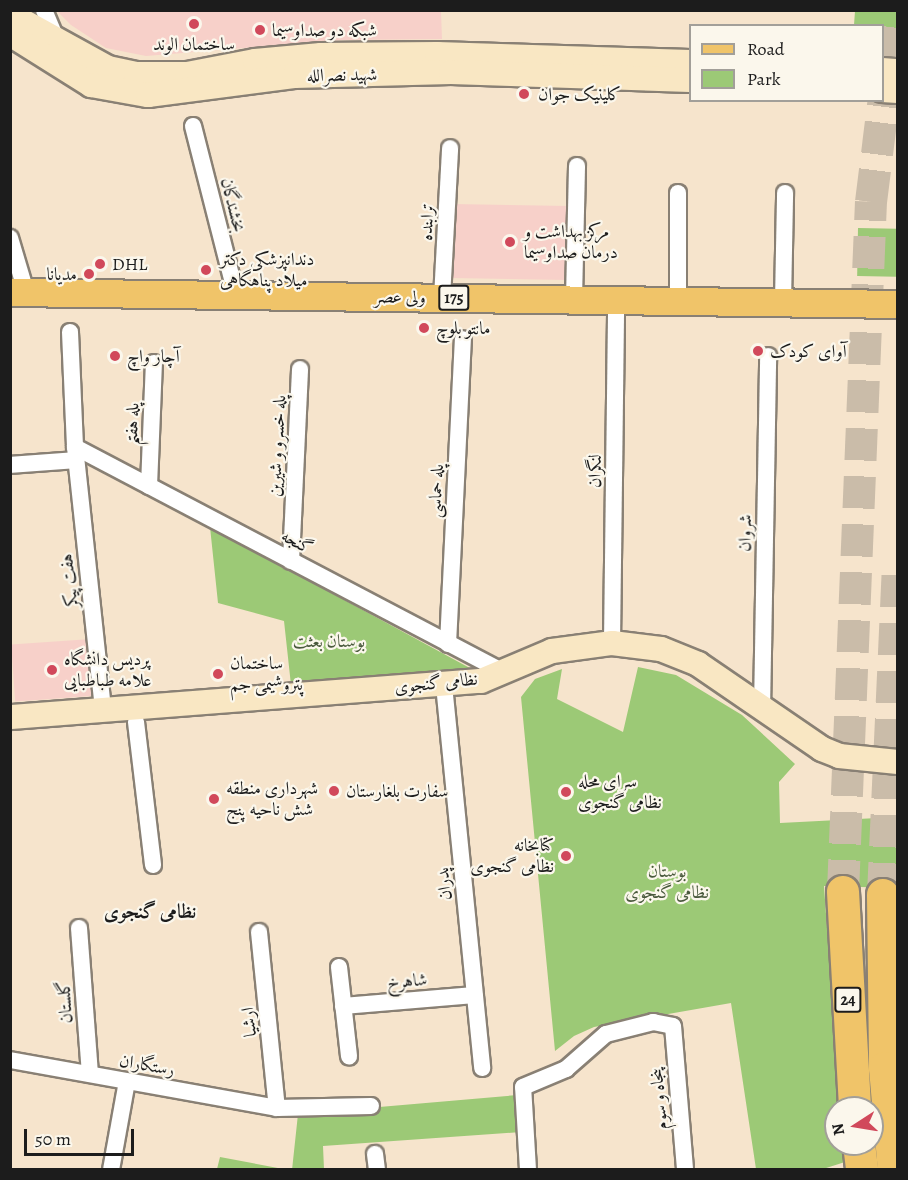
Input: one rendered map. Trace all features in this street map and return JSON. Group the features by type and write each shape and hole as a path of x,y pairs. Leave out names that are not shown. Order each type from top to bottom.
{"highway":[{"name":"24","path":"843,892 854,1096"},
{"name":"24","path":"883,895 885,1057 894,1170"}],"main road":[{"name":"شهید نصرالله","path":"10,14 55,36 108,68 150,75 187,74 255,61 321,55 437,54 689,62"},
{"name":"شهید نصرالله","path":"10,34 91,85 148,95 294,76 451,72 689,80"},
{"name":"ولی عصر","path":"18,292 897,304"},
{"name":"نظامی گنجوی","path":"10,732 135,715 445,691 481,681 506,678 552,651 612,650 694,677 760,718 831,769 897,776"},
{"name":"نظامی گنجوی","path":"10,717 104,718"},
{"name":"نظامی گنجوی","path":"760,718 839,756 897,762"}],"street":[{"path":"44,10 55,36"},
{"name":"بخشندگان","path":"193,126 236,295"},
{"name":"ترابنده","path":"442,298 450,148"},
{"path":"574,299 577,166"},
{"path":"678,193 678,300"},
{"path":"783,302 785,193"},
{"path":"10,238 18,292"},
{"name":"لنگران","path":"612,650 616,300"},
{"name":"هفت پیکر","path":"69,332 75,454 104,718"},
{"name":"پله حماسی","path":"448,644 463,339"},
{"name":"شروان","path":"760,718 768,356"},
{"name":"پله هفتم","path":"149,486 154,363"},
{"name":"پله خسرو و شیرین","path":"291,561 300,369"},
{"path":"10,465 75,454"},
{"name":"گنجه","path":"75,454 149,486 448,644 506,678"},
{"name":"پدران","path":"445,691 482,1068"},
{"path":"135,715 153,865"},
{"name":"گلستان","path":"79,928 90,1074"},
{"name":"ارشیا","path":"259,932 277,1108"},
{"path":"339,967 348,1056"},
{"name":"شاهرخ","path":"343,1006 475,995"},
{"name":"پنجاه و سوم","path":"528,1170 523,1087 566,1069 606,1034 653,1022 673,1026 685,1170"},
{"name":"رستگاران","path":"10,1060 277,1108 371,1106"},
{"path":"111,1170 128,1081"}],"shaded area":[{"name":"شبکه دو صداوسیما","path":"57,11 441,11 442,39 343,40 146,56 106,48 71,25"},
{"name":"مرکز بهداشت و درمان صداوسیما","path":"452,204 570,206 569,280 451,278"},
{"name":"پردیس دانشگاه علامه طباطبایی","path":"91,639 95,696 15,701 11,645"}],"green space":[{"path":"855,11 897,11 897,38 887,37 887,27 884,24 854,24"},
{"path":"858,228 897,229 896,277 857,276"},
{"name":"بوستان بعثت","path":"210,527 479,673 291,685 284,621 218,603"},
{"name":"بوستان نظامی گنجوی","path":"638,667 676,675 742,715 795,764 779,782 780,823 897,817 897,888 824,886 839,1096 824,1096 824,1156 844,1156 845,1162 823,1169 756,1169 731,1003 594,1027 574,1036 555,1051 521,697 535,679 562,669 557,699 623,732"},
{"path":"518,1095 521,1132 323,1146 324,1169 292,1170 298,1114"},
{"path":"220,1157 283,1169 217,1169"}],"tunnel":[{"path":"884,98 895,10"},
{"path":"843,892 871,202 884,102"},
{"path":"883,895 898,569"}],"place":[{"name":"ساختمان الوند","path":"194,24"},
{"name":"شبکه دو صداوسیما","path":"260,30"},
{"name":"کلینیک جوان","path":"524,94"},
{"name":"مرکز بهداشت و درمان صداوسیما","path":"510,242"},
{"name":"DHL","path":"100,264"},
{"name":"دندانپزشکی دکتر میلاد پناهگاهی","path":"206,270"},
{"name":"مدیانا","path":"89,274"},
{"name":"مانتو بلوچ","path":"424,328"},
{"name":"آوای کودک","path":"758,351"},
{"name":"آچار واچ","path":"115,356"},
{"name":"پردیس دانشگاه علامه طباطبایی","path":"52,670"},
{"name":"ساختمان پتروشیمی جم","path":"218,674"},
{"name":"سفارت بلغارستان","path":"334,791"},
{"name":"سرای محله نظامی گنجوی","path":"566,792"},
{"name":"شهرداری منطقه شش ناحیه پنج","path":"214,799"},
{"name":"كتابخانه نظامی گنجوی","path":"566,856"}],"district":[{"name":"نظامی گنجوی","path":"150,911"}]}
